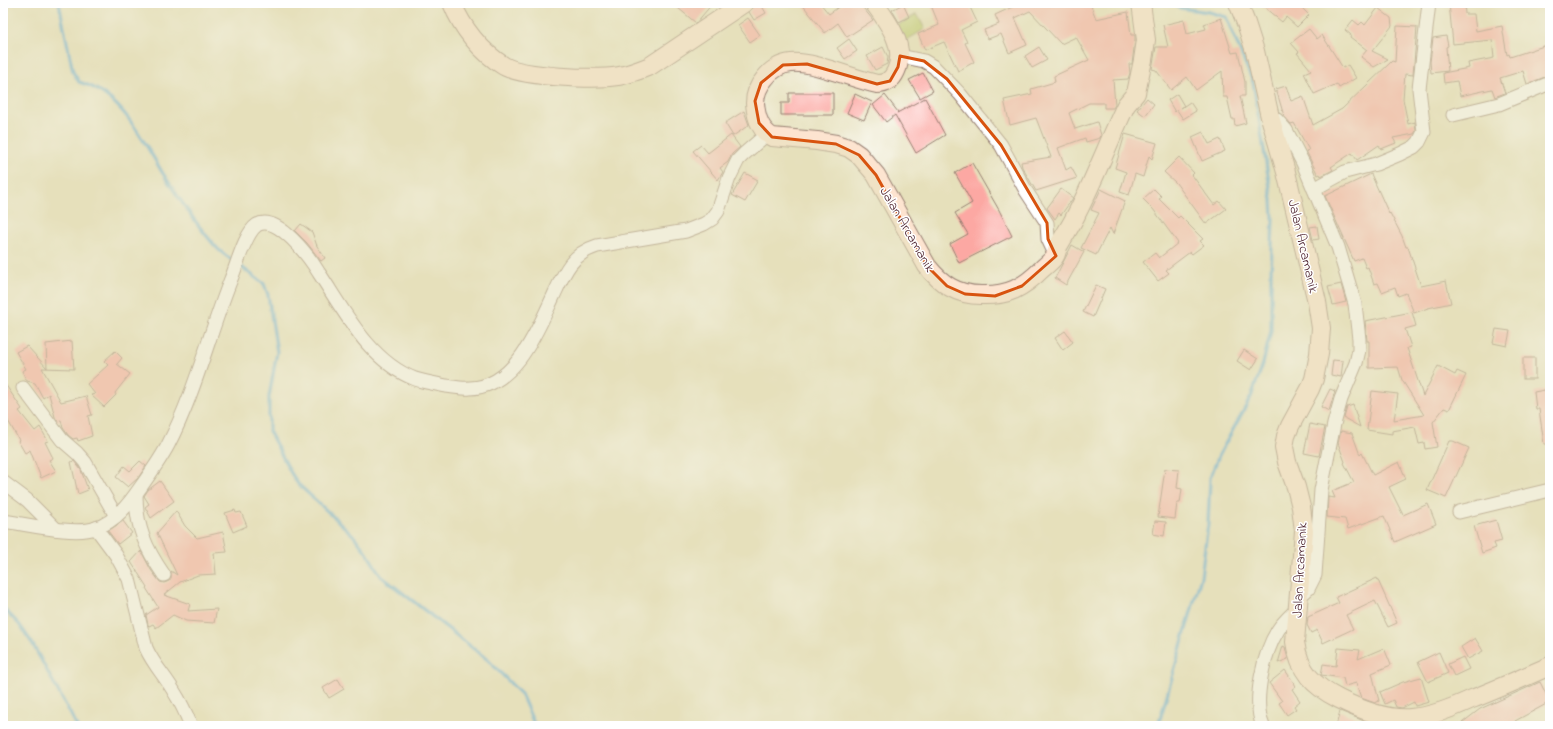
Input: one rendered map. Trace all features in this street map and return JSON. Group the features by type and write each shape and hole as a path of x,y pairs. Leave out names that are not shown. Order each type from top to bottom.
{"street":[{"path":"452,3 463,25 474,40 504,66 522,72 535,74 598,77 618,77 650,66 744,3"},
{"path":"3,522 56,529 96,528 116,516 136,495 154,469 173,434 200,368 220,306 243,248 248,236 258,225 269,223 274,225 293,240 317,269 344,312 364,340 388,364 403,374 416,379 456,387 470,388 483,386 495,381 517,362 525,351 568,268 578,255 587,249 597,246 686,231 712,219 718,211 729,178 738,160 766,134 759,123 755,102 761,83 767,75 783,65 792,63 807,64 869,83 884,84 890,81 898,67 900,56 894,35 874,3"},
{"name":"Jalan Arcamanik","path":"766,134 778,139 808,140 836,144 849,148 859,155 876,175 927,266 939,280 956,291 978,295 996,296 1009,293 1022,286 1056,256 1058,247 1077,214 1126,105 1136,93 1146,40 1141,3"},
{"name":"Jalan Arcamanik","path":"1238,3 1255,51 1270,118 1286,172 1317,302 1321,328 1320,354 1314,379 1290,426 1284,447 1296,487 1303,518 1304,541 1296,642 1297,655 1301,665 1308,678 1330,694 1362,710 1410,718 1443,712 1550,666"},
{"path":"1314,189 1345,172 1376,164 1400,154 1414,147 1419,142 1424,132 1419,89 1429,3"},
{"path":"900,56 924,61 934,66 960,94 1001,145 1026,191 1047,223 1048,239 1056,256"},
{"path":"1453,115 1498,104 1550,83"},
{"path":"1263,726 1259,712 1258,699 1266,661 1277,631 1298,604 1315,575 1321,490 1334,424 1341,399 1356,363 1359,350 1355,304 1345,266 1303,163 1286,130 1277,120 1270,118"},
{"path":"23,388 62,440 85,462 116,516"},
{"path":"3,482 27,500 56,529"},
{"path":"1459,512 1550,490"},
{"path":"136,495 136,516 141,532 152,559 164,575"},
{"path":"96,528 116,555 128,579 146,648 150,657 172,688 191,726"}],"highlighted area":[{"path":"900,56 924,61 947,79 1001,145 1047,223 1048,239 1056,256 1022,286 995,296 965,294 947,286 927,266 876,175 859,155 836,144 772,137 759,123 755,101 761,83 783,65 807,64 877,84 890,81 898,67"}],"green space":[{"path":"917,14 925,29 905,41 896,26"}],"building":[{"path":"672,3 713,3 696,23"},
{"path":"758,3 760,3 766,13 754,20 749,12"},
{"path":"801,3 820,3 829,14 844,3 859,3 873,20 847,37 838,23 825,33"},
{"path":"930,3 968,3 977,22 961,30 974,62 958,71 944,42 925,50 918,34 939,25"},
{"path":"1021,3 1090,3 1096,19 1128,12 1131,35 1135,35 1132,64 1129,64 1130,73 1128,79 1113,80 1115,105 1113,108 1104,108 1104,103 1089,103 1069,113 1075,129 1097,122 1101,135 1100,138 1086,142 1085,138 1058,148 1066,170 1071,167 1077,178 1036,191 1022,167 1021,162 1051,157 1036,118 1010,125 1004,100 1032,94 1031,89 1055,82 1054,76 1089,60 1076,37 1061,44 1030,11 1015,18 1027,45 1009,53 1001,34 988,39 984,30 999,24 995,15"},
{"path":"1259,3 1297,3 1309,15 1297,27 1286,17 1282,22"},
{"path":"1449,3 1464,3 1465,14 1474,14 1476,31 1502,26 1507,55 1509,54 1510,57 1550,44 1550,75 1527,84 1523,71 1500,78 1505,93 1495,97 1492,89 1460,96 1457,81 1444,83 1443,73 1469,68 1468,63 1494,58 1492,40 1453,44"},
{"path":"903,4 909,17 899,22 892,10"},
{"path":"1378,8 1391,18 1392,26 1372,51 1388,59 1374,67 1361,57 1367,50 1350,37 1351,35 1345,30 1353,20 1359,25 1362,22 1365,25"},
{"path":"748,18 760,35 750,42 738,25"},
{"path":"1221,18 1232,53 1238,52 1245,82 1245,96 1240,96 1246,123 1235,126 1227,97 1223,97 1222,71 1196,90 1187,77 1171,90 1156,70 1152,69 1156,47 1168,47 1163,25 1184,20 1187,34 1206,29 1204,24"},
{"path":"1397,26 1417,27 1413,75 1405,74 1403,99 1408,124 1415,122 1416,131 1414,134 1393,138 1396,143 1381,149 1379,145 1357,160 1352,153 1331,167 1333,170 1321,176 1320,174 1318,175 1306,151 1309,150 1294,123 1291,124 1284,116 1276,89 1286,86 1291,101 1303,96 1313,125 1342,109 1392,61 1395,62"},
{"path":"1309,29 1317,39 1322,35 1343,68 1348,65 1356,78 1339,88 1337,84 1314,94 1304,73 1311,70 1291,43"},
{"path":"1446,36 1448,46 1446,47 1448,71 1431,73 1430,62 1433,38"},
{"path":"849,39 857,51 845,59 837,48"},
{"path":"883,47 888,57 887,64 875,70 867,56"},
{"path":"1039,47 1047,60 1032,68 1025,56"},
{"path":"923,73 933,91 920,98 909,80"},
{"path":"789,93 833,93 833,115 781,115 781,103 789,103"},
{"path":"855,94 872,102 864,120 847,113"},
{"path":"1177,94 1184,106 1190,102 1196,111 1183,119 1177,110 1175,112 1168,100"},
{"path":"885,95 898,112 897,113 925,98 945,135 916,153 895,115 886,122 873,105"},
{"path":"1147,98 1154,104 1145,116 1137,110"},
{"path":"744,111 749,125 733,136 725,123"},
{"path":"1203,132 1209,144 1220,139 1225,151 1202,161 1192,137"},
{"path":"1125,134 1157,143 1152,159 1149,156 1143,177 1135,174 1129,195 1120,192 1126,172 1115,168"},
{"path":"731,135 740,147 732,154 728,162 720,168 723,172 718,180 693,151 701,145 708,153"},
{"path":"1179,157 1194,173 1192,175 1214,205 1219,201 1226,209 1206,224 1176,183 1164,172"},
{"path":"972,163 1012,236 959,263 950,244 968,234 955,213 972,203 955,173"},
{"path":"745,173 758,180 745,202 732,195"},
{"path":"1371,174 1389,214 1390,213 1402,236 1406,247 1408,247 1421,286 1446,281 1451,303 1414,313 1406,293 1398,296 1395,287 1382,292 1378,283 1374,284 1368,267 1366,268 1362,258 1354,261 1325,196"},
{"path":"1061,189 1073,198 1061,215 1059,213 1055,219 1047,208"},
{"path":"1101,189 1125,201 1113,234 1110,228 1096,255 1081,248 1099,213 1091,210"},
{"path":"1154,189 1162,197 1159,199 1178,218 1180,216 1203,239 1200,241 1204,245 1192,254 1190,252 1166,270 1169,273 1158,281 1143,262 1155,253 1159,258 1178,243 1153,209 1143,199"},
{"path":"301,224 312,232 317,246 325,258 321,261 307,243 295,231"},
{"path":"1317,226 1319,239 1313,240 1310,227"},
{"path":"1072,245 1084,252 1066,285 1055,278"},
{"path":"1341,284 1346,302 1333,305 1328,287"},
{"path":"1096,285 1105,289 1093,317 1083,312"},
{"path":"1412,312 1416,326 1405,329 1411,347 1407,348 1423,396 1438,366 1455,375 1457,371 1466,375 1449,410 1444,408 1433,422 1437,447 1425,449 1424,443 1419,444 1415,427 1392,431 1392,434 1367,430 1372,391 1398,394 1394,420 1424,415 1402,380 1398,367 1369,368 1369,341 1367,341 1365,321"},
{"path":"1496,329 1510,331 1507,346 1493,343"},
{"path":"1065,331 1073,342 1063,350 1055,338"},
{"path":"72,341 74,369 42,368 61,402 86,396 92,415 88,416 92,436 78,441 77,438 73,439 68,435 63,428 61,420 57,421 49,394 43,398 35,383 27,381 22,371 26,369 16,352 27,346 47,368 46,344"},
{"path":"1244,350 1258,359 1251,370 1237,361"},
{"path":"115,351 122,358 117,364 130,374 115,393 116,395 104,407 91,395 95,394 87,384 108,365 104,361"},
{"path":"1523,358 1535,358 1535,379 1523,379"},
{"path":"1333,360 1343,361 1341,377 1331,375"},
{"path":"3,381 22,409 19,411 35,431 40,427 48,441 45,442 53,458 49,460 56,471 41,478 30,450 25,453 3,412"},
{"path":"1330,389 1335,391 1329,411 1321,407"},
{"path":"1550,389 1550,444 1544,444 1539,409 1536,409 1534,392"},
{"path":"1353,405 1360,427 1344,418 1347,407"},
{"path":"1310,424 1325,427 1319,456 1304,453"},
{"path":"1341,431 1352,433 1360,455 1362,453 1373,475 1399,462 1406,479 1389,487 1403,515 1428,504 1436,524 1395,542 1384,516 1348,529 1345,519 1327,517 1328,497 1335,498 1332,491 1354,482 1344,463 1345,462 1338,443"},
{"path":"1449,441 1453,441 1469,448 1446,498 1427,490"},
{"path":"74,461 81,470 88,490 78,494 71,462"},
{"path":"140,461 146,466 138,478 128,487 116,477 124,466 130,471"},
{"path":"1165,469 1179,470 1177,488 1182,489 1180,503 1177,503 1175,519 1158,517"},
{"path":"160,481 174,501 151,518 145,507 149,504 144,496 148,490"},
{"path":"235,510 236,513 241,512 247,526 233,532 225,513"},
{"path":"176,511 185,526 197,538 223,532 227,552 214,553 216,574 198,575 180,582 164,595 190,604 188,611 217,609 214,623 186,621 173,615 156,628 153,624 148,625 146,615 158,607 131,562 141,551 151,570 160,582 164,583 169,581 171,578 171,571 177,575 157,533"},
{"path":"1496,520 1502,541 1494,543 1496,548 1482,553 1474,526"},
{"path":"123,521 132,533 118,544 108,531"},
{"path":"1155,521 1166,522 1164,536 1153,534"},
{"path":"1377,578 1397,623 1388,627 1375,601 1346,615 1353,629 1323,643 1317,630 1311,633 1307,625 1308,617 1339,603 1336,597"},
{"path":"1475,638 1483,651 1468,659 1461,647"},
{"path":"1283,646 1285,647 1288,659 1278,663"},
{"path":"1338,648 1360,650 1358,659 1384,648 1391,665 1372,673 1379,701 1375,703 1361,698 1356,683 1345,686 1343,678 1321,675 1323,664 1336,666"},
{"path":"1439,652 1448,673 1428,682 1418,662"},
{"path":"1463,657 1469,669 1454,676 1448,664"},
{"path":"1285,670 1296,686 1292,689 1300,701 1294,706 1296,709 1287,715 1279,703 1282,701 1269,683"},
{"path":"1421,677 1429,702 1415,706 1414,702 1402,708 1396,707 1393,700 1385,704 1380,692 1403,682"},
{"path":"338,679 344,689 329,698 323,688"},
{"path":"1540,682 1550,702 1515,721 1518,726 1458,726 1480,709"},
{"path":"1340,711 1364,721 1362,726 1336,726"}],"waterway":[{"path":"59,3 73,72 79,82 94,88 107,96 128,118 138,131 181,202 218,249 235,262"},
{"path":"1158,726 1201,577 1208,524 1210,478 1219,455 1251,397 1263,364 1271,331 1272,200 1253,82 1226,17 1209,12 1180,8 1174,3"},
{"path":"240,266 264,284 268,295 277,352 269,397 269,431 298,484 353,535 367,553 381,576 488,660 521,694 535,726"},
{"path":"3,608 19,624 32,643 77,726"}]}
